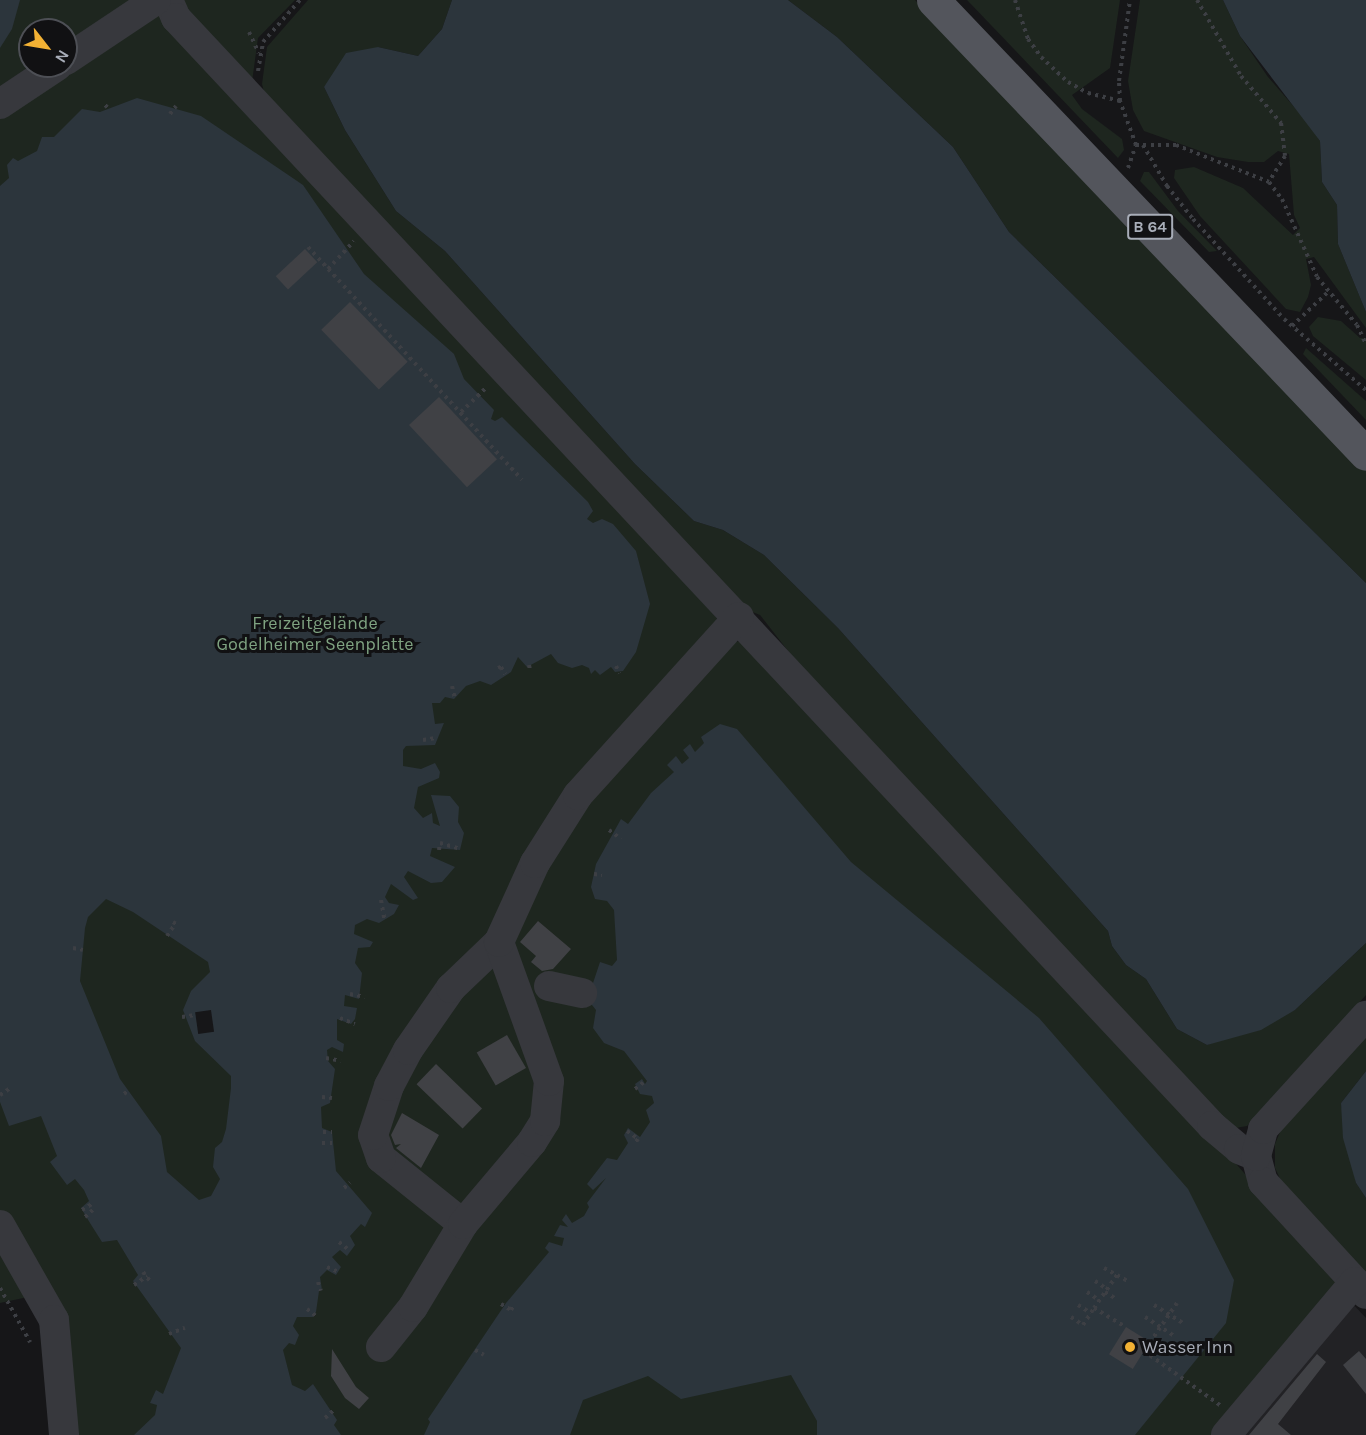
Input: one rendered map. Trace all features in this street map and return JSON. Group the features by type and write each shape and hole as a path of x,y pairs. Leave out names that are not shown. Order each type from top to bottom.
{"main road":[{"name":"B 64","path":"933,0 1366,454"}],"lane":[{"path":"78,52 156,0"},
{"path":"168,0 176,18 739,617 1212,1126 1239,1149 1256,1156"},
{"path":"0,104 39,78"},
{"path":"463,1224 381,1158 373,1135 388,1086 408,1050 451,988 499,942 535,863 578,795 739,617"},
{"path":"381,1347 413,1307 463,1224 532,1142 544,1121 549,1081 499,942"},
{"path":"549,987 582,993"},
{"path":"1226,1435 1360,1288 1263,1182 1256,1156 1263,1130 1366,1016"},
{"path":"0,1225 54,1320 64,1435"}],"path":[{"path":"249,96 257,85 259,54 267,34 300,0"},
{"path":"1015,0 1028,39 1041,57 1068,82 1088,93 1120,101"},
{"path":"1127,171 1136,145 1120,101 1119,81 1130,0"},
{"path":"1197,0 1241,76 1281,123 1285,156 1269,182"},
{"path":"249,32 259,54"},
{"path":"105,105 110,111"},
{"path":"170,113 176,106"},
{"path":"1143,144 1167,186 1193,219 1292,326 1366,390"},
{"path":"1136,145 1176,146 1269,182 1282,199 1312,268 1328,292 1357,325 1365,342"},
{"path":"328,269 357,238"},
{"path":"308,247 522,480"},
{"path":"1292,326 1328,292"},
{"path":"461,412 492,383"},
{"path":"616,666 619,673"},
{"path":"501,667 504,675"},
{"path":"452,686 455,699"},
{"path":"423,740 436,738"},
{"path":"609,830 621,839"},
{"path":"439,850 440,843 461,849"},
{"path":"594,874 602,875"},
{"path":"381,900 385,922"},
{"path":"167,936 175,924"},
{"path":"73,948 83,950"},
{"path":"350,994 365,997"},
{"path":"182,1017 195,1015"},
{"path":"340,1018 355,1024"},
{"path":"326,1058 341,1060"},
{"path":"635,1089 644,1082"},
{"path":"0,1095 9,1089"},
{"path":"124,1094 129,1090"},
{"path":"322,1097 332,1098"},
{"path":"627,1131 638,1139 634,1144"},
{"path":"323,1132 332,1132"},
{"path":"322,1143 332,1143"},
{"path":"344,1188 350,1183"},
{"path":"82,1210 92,1207 85,1217"},
{"path":"339,1242 350,1251"},
{"path":"327,1267 339,1272"},
{"path":"1104,1268 1127,1281"},
{"path":"143,1272 150,1281"},
{"path":"1071,1317 1083,1325 1116,1275"},
{"path":"134,1286 147,1276"},
{"path":"1095,1281 1116,1299"},
{"path":"318,1282 321,1291"},
{"path":"1087,1292 1099,1300"},
{"path":"501,1304 511,1310 514,1305"},
{"path":"1177,1304 1144,1351 1208,1396"},
{"path":"1078,1305 1091,1313"},
{"path":"1154,1305 1183,1323"},
{"path":"1094,1308 1126,1327"},
{"path":"307,1309 316,1316"},
{"path":"1145,1317 1176,1336"},
{"path":"169,1334 185,1328"},
{"path":"476,1350 484,1355"},
{"path":"325,1418 335,1409"}],"shaded area":[{"path":"0,0 20,0 12,29 0,48"},
{"path":"452,0 788,0 837,37 953,147 1009,232 1366,583 1366,943 1295,1010 1261,1030 1207,1045 1177,1029 1146,979 1126,965 1112,946 1108,931 838,628 764,555 723,530 694,521 635,464 445,251 396,211 345,130 324,87 346,53 378,47 418,56 442,29"},
{"path":"1223,0 1366,0 1366,312 1338,244 1337,205 1322,182 1320,141 1240,36"},
{"path":"137,98 201,116 303,185 364,274 454,354 464,379 494,410 491,419 495,421 502,417 588,502 593,511 587,519 593,523 602,519 613,524 636,551 650,604 636,652 623,671 615,672 611,667 600,675 595,670 591,674 589,668 582,665 572,668 558,663 551,654 527,667 518,657 511,672 491,685 480,681 466,686 454,699 445,697 440,703 432,703 435,724 444,723 435,745 406,746 403,750 403,766 421,769 435,763 440,772 439,778 418,787 414,808 423,818 432,813 433,823 440,826 431,795 450,796 459,807 458,822 464,833 460,850 432,848 430,856 455,867 442,882 431,883 408,871 404,877 418,898 413,900 391,884 385,897 389,903 399,905 394,914 379,923 367,919 355,925 354,934 373,942 370,947 358,948 355,963 362,973 359,999 345,995 344,1006 357,1008 355,1019 351,1024 337,1019 337,1040 344,1044 343,1052 332,1047 327,1050 328,1061 335,1069 330,1103 321,1107 322,1128 332,1132 336,1171 372,1213 365,1227 361,1224 350,1236 355,1245 347,1256 340,1250 332,1257 341,1267 336,1275 327,1270 320,1277 322,1290 319,1291 316,1312 313,1317 297,1317 293,1326 299,1335 295,1345 289,1343 283,1350 292,1385 305,1391 313,1384 337,1420 334,1425 341,1435 134,1435 155,1415 157,1405 150,1403 156,1390 163,1394 181,1348 133,1281 138,1275 117,1240 102,1242 90,1223 81,1208 89,1201 84,1190 75,1179 67,1185 50,1162 57,1156 41,1116 9,1126 0,1102 0,186 9,178 7,165 13,158 18,161 37,151 42,137 54,137 82,109 100,112","holes":["106,899 133,912 208,962 210,972 191,991 183,1010 195,1041 231,1076 231,1088 226,1129 222,1142 215,1148 213,1167 220,1179 211,1196 199,1200 167,1172 161,1136 120,1079 80,981 88,917"]},
{"path":"720,724 737,729 851,862 1039,1018 1188,1189 1234,1280 1226,1323 1135,1435 817,1435 817,1421 791,1375 681,1399 648,1376 583,1400 570,1435 424,1435 430,1422 428,1419 506,1303 549,1252 545,1248 549,1242 562,1246 564,1238 554,1236 560,1225 568,1227 562,1220 566,1214 572,1223 584,1216 589,1207 587,1203 606,1178 593,1190 587,1184 607,1158 617,1160 628,1143 624,1135 628,1128 640,1137 650,1122 646,1110 654,1103 652,1096 640,1094 635,1084 642,1079 645,1084 647,1081 624,1051 604,1043 593,1028 596,1010 588,1000 600,962 612,966 617,960 614,910 607,901 595,899 591,887 596,864 621,819 628,824 651,793 674,772 667,765 676,756 682,764 689,758 683,750 690,744 695,752 704,743 701,737"},
{"path":"1366,1071 1366,1198 1356,1183 1343,1138 1341,1103"},
{"path":"1351,1302 1366,1318 1366,1435 1241,1435"}],"green space":[{"name":"Freizeitgelände Godelheimer Seenplatte","path":"0,0 141,0 166,20 717,618 714,629 735,642 746,640 1213,1137 1326,1268 1338,1285 1219,1435 57,1435 50,1348 28,1297 0,1303"},
{"path":"176,0 295,0 258,38 252,82"},
{"path":"308,0 452,0 442,29 418,56 378,47 324,87 345,130 396,211 445,251 635,464 694,521 723,530 764,555 838,628 1108,931 1112,946 1126,965 1146,979 1177,1029 1207,1045 1295,1010 1366,943 1366,995 1247,1126 1230,1129 849,729 760,615 745,609 267,104 262,84 267,47"},
{"path":"788,0 915,0 1366,471 1366,583 1009,232 953,147 837,37"},
{"path":"967,0 1120,0 1110,68 1072,95 1082,109 1122,139 1124,150 1118,158"},
{"path":"1140,0 1223,0 1240,36 1268,77 1309,124 1320,141 1322,182 1337,205 1338,244 1366,312 1366,328 1314,257 1306,259 1311,285 1300,312 1286,309 1200,216 1174,178 1175,170 1194,167 1243,188 1293,235 1300,228 1294,215 1289,154 1278,151 1264,162 1248,162 1217,157 1144,131 1133,110 1128,81"},
{"path":"1144,172 1149,172 1178,211 1217,251 1209,252 1140,181"},
{"path":"1318,317 1341,321 1360,338 1366,338 1366,380 1313,336 1309,327"},
{"path":"1306,348 1366,401 1366,420 1303,354"},
{"path":"1366,1029 1366,1071 1341,1103 1356,1183 1366,1198 1366,1280 1284,1187 1275,1168 1275,1144 1286,1118"}],"pier":[{"path":"211,1010 214,1032 198,1034 195,1012"}],"building":[{"path":"305,249 317,262 288,289 276,276"},
{"path":"350,302 408,362 379,389 321,330"},
{"path":"439,397 497,459 467,487 409,425"},
{"path":"538,921 571,949 553,969 542,971 531,962 536,956 520,942"},
{"path":"507,1035 526,1068 496,1085 477,1052"},
{"path":"436,1064 482,1108 463,1129 417,1084"},
{"path":"402,1113 439,1135 421,1168 396,1148 401,1144 395,1145 391,1135"},
{"name":"Wasser Inn","path":"1126,1327 1150,1342 1133,1369 1109,1354"},
{"path":"332,1349 356,1387 369,1398 359,1409 345,1398 331,1376"},
{"path":"1359,1351 1366,1359 1366,1394 1343,1365"},
{"path":"1317,1354 1326,1362 1278,1424 1291,1435 1249,1435"}],"place":[{"name":"Wasser Inn","path":"1130,1347"}]}
